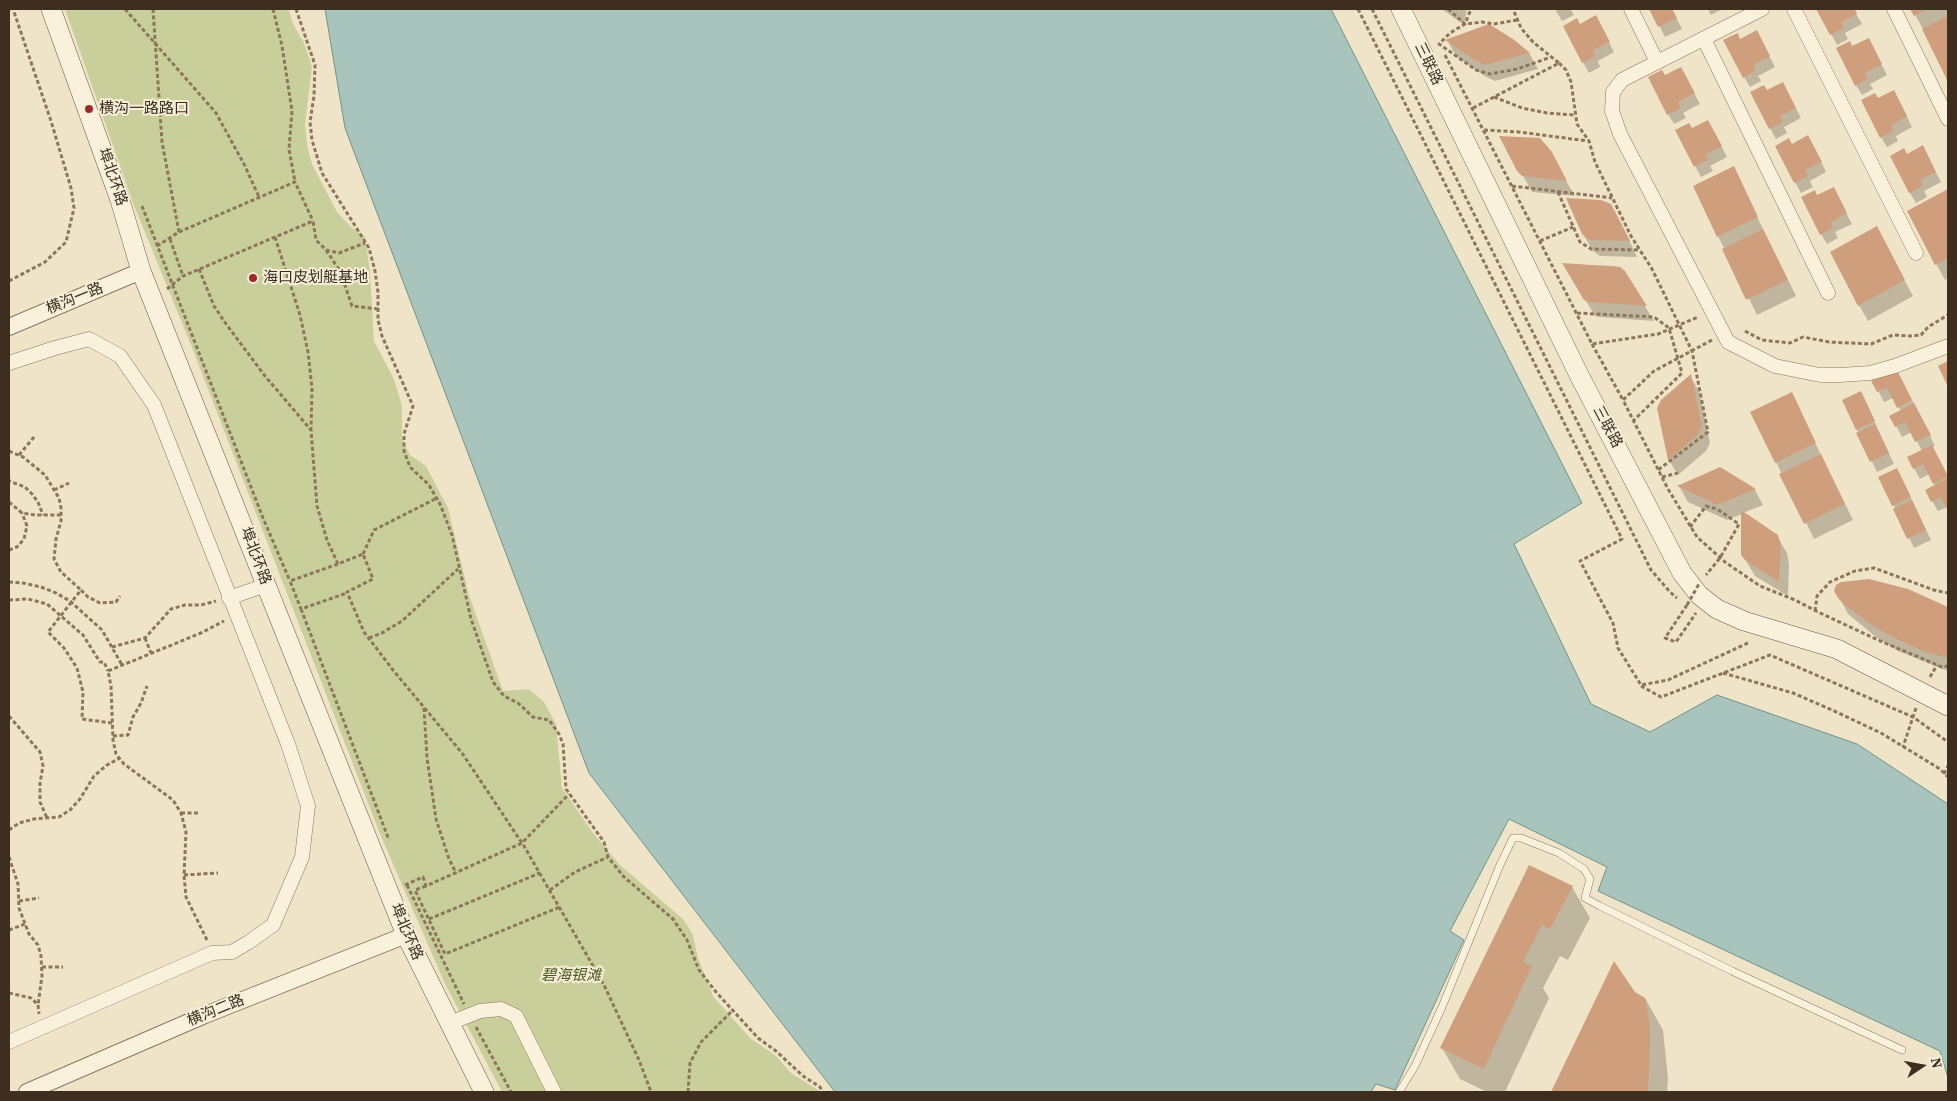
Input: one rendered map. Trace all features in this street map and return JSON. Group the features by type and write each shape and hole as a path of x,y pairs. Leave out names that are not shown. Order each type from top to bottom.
{"main road":[{"name":"埠北环路","path":"51,9 120,200 141,271 266,585 406,935 484,1092"},
{"name":"三联路","path":"1401,9 1579,375 1682,573 1699,595 1717,609 1744,621 1837,649 1948,706"}],"street":[{"path":"1631,9 1657,62"},
{"path":"1794,9 1916,253"},
{"path":"1894,9 1948,119"},
{"path":"1758,10 1622,80 1613,92 1612,110 1620,134 1728,342 1774,366 1820,375 1870,373 1910,361 1948,346"},
{"path":"1704,39 1828,293"},
{"name":"横沟一路","path":"9,327 141,271"},
{"path":"9,364 55,348 89,339 120,356 154,405 288,744 308,806 302,858 272,925 232,952 212,953 9,1042"},
{"path":"229,598 266,585"},
{"name":"横沟二路","path":"27,1092 124,1049 406,935"},
{"path":"450,1023 480,1011 501,1009 516,1016 554,1092"}],"lane":[{"path":"1398,1092 1415,1066 1442,1007 1512,838 1521,838 1559,853 1584,869 1590,879 1585,898 1732,971 1902,1050"}],"path":[{"path":"9,281 45,262 66,242 74,208 51,121 14,9"},
{"path":"126,9 216,113 244,164 259,197"},
{"path":"153,9 162,142 180,232"},
{"path":"273,9 282,46 292,111 289,149 295,182 313,221 316,240 326,250 340,271 352,306 378,309"},
{"path":"296,9 315,65 314,96 310,122 312,140 322,173 369,248 375,271 382,336 413,406 404,434 404,452 410,467 429,485 437,498 452,535 470,619 494,682 504,696 518,703 533,717 549,720 559,734 563,744 566,789 604,842 608,857 624,877 672,919 687,940 699,970 758,1038 820,1087 823,1092"},
{"path":"1358,9 1622,539 1580,561 1613,623 1618,648 1641,685 1661,697 1770,655 1913,717 1948,742"},
{"path":"1372,9 1651,570 1670,592 1683,602 1690,607 1696,612 1676,642 1665,638 1687,605 1700,584 1720,558 1739,524 1717,509 1706,506 1690,526"},
{"path":"1448,9 1465,24"},
{"path":"1465,24 1471,9"},
{"path":"1513,9 1521,28 1533,42 1566,70 1574,95 1577,124 1589,141 1595,162 1631,236 1652,269 1692,351 1708,432 1658,470"},
{"path":"1440,44 1450,33 1465,24 1482,22 1494,24 1518,20"},
{"path":"1435,35 1592,344 1658,470 1697,537 1720,558 1760,586 1942,667 1948,666"},
{"path":"1440,44 1476,70 1490,74 1517,69 1551,57"},
{"path":"1472,108 1559,63"},
{"path":"1494,97 1522,108 1547,113 1576,115"},
{"path":"1484,130 1519,132 1589,141"},
{"path":"135,251 158,246 180,232 295,182"},
{"path":"1512,186 1613,198"},
{"path":"1558,192 1580,242 1591,249 1640,250"},
{"path":"142,205 262,518 301,609 393,849"},
{"path":"152,299 183,276 313,221"},
{"path":"1540,241 1573,227"},
{"path":"275,237 300,315 308,352 312,388 311,430 317,506 327,540 338,564"},
{"path":"170,238 183,276"},
{"path":"326,250 339,253 365,243"},
{"path":"200,270 214,306 226,324 265,376 311,430"},
{"path":"1576,313 1654,317 1669,328 1682,373 1633,421"},
{"path":"1592,344 1658,334 1678,324 1718,322 1762,340 1790,342 1803,337 1829,342 1871,344 1893,335 1921,335 1928,327 1948,315"},
{"path":"1623,400 1654,371 1692,351 1718,322"},
{"path":"19,455 35,436"},
{"path":"9,451 19,455 45,475 59,498 61,515 54,559 61,572 88,598 100,603 116,602 120,596"},
{"path":"1662,477 1678,473"},
{"path":"9,481 25,487 38,502 43,515"},
{"path":"54,490 69,483"},
{"path":"290,582 363,554 374,530 437,498"},
{"path":"9,502 22,513 27,526 24,539 17,547 9,550"},
{"path":"22,513 61,515"},
{"path":"301,609 347,592 373,579 363,554"},
{"path":"1815,611 1817,596 1830,582 1855,571 1874,568 1934,590 1948,593"},
{"path":"369,638 382,633 402,621 458,569"},
{"path":"9,582 41,587 70,601 102,630 122,665"},
{"path":"80,590 48,632 64,648 76,668 83,692 82,720 112,722"},
{"path":"347,592 369,638 462,753 522,843 608,992 639,1060 651,1092"},
{"path":"112,647 145,638 171,609 185,605 201,605 229,598"},
{"path":"9,600 28,599 47,604 83,635 100,662 104,662 111,686 113,736 116,754 124,764 173,800 181,813 186,832 184,875 186,897 204,929 212,953"},
{"path":"108,671 201,633 236,615"},
{"path":"145,638 151,653"},
{"path":"1641,685 1668,680 1757,639"},
{"path":"1723,673 1794,693 1872,729 1948,777"},
{"path":"113,736 128,735 133,717 141,703 147,686"},
{"path":"1903,747 1916,707"},
{"path":"424,708 427,758 436,819 449,859 456,873"},
{"path":"9,716 40,752 43,766 40,783 40,802 47,818"},
{"path":"9,830 19,823 59,817 70,810 80,799 94,776 107,765 120,758"},
{"path":"1944,774 1948,766"},
{"path":"560,907 445,954 415,890 522,843 569,794"},
{"path":"181,813 198,813"},
{"path":"9,857 18,884 19,901 25,924 29,934 38,945 41,956 42,967 38,1005 40,1028"},
{"path":"550,890 574,872 608,857"},
{"path":"184,875 218,873"},
{"path":"429,919 540,874"},
{"path":"403,875 469,1015 511,1092"},
{"path":"389,891 423,877 426,886"},
{"path":"19,901 39,898"},
{"path":"9,930 25,924"},
{"path":"42,967 63,967"},
{"path":"9,993 32,998 38,1005"},
{"path":"688,1092 690,1063 701,1042 733,1010"}],"green space":[{"name":"碧海银滩","path":"65,9 289,9 292,22 304,43 312,67 305,124 307,145 312,164 337,212 352,228 365,237 370,271 374,341 394,379 402,406 402,438 410,455 426,466 448,508 469,595 503,691 529,689 544,702 556,724 562,788 593,833 620,865 684,920 693,935 698,958 713,996 750,1038 776,1056 791,1073 821,1092 502,1092 445,984 380,834 191,345 133,203"}],"water":[{"path":"325,9 1331,9 1582,503 1514,544 1591,704 1650,732 1717,695 1857,744 1948,804 1948,1078 1940,1051 1598,891 1607,867 1509,819 1450,931 1464,940 1395,1090 1376,1084 1371,1092 835,1092 589,773 345,128"}],"building":[{"path":"1649,9 1672,9 1677,18 1658,27"},
{"path":"1816,9 1855,9 1857,14 1841,22 1844,28 1830,35"},
{"path":"1910,9 1927,9 1914,16"},
{"path":"1596,15 1610,42 1593,50 1596,56 1582,63 1563,26 1577,18 1580,24"},
{"path":"1948,16 1948,82 1922,29"},
{"path":"1489,24 1513,39 1530,53 1485,65 1445,40"},
{"path":"1757,30 1770,56 1753,65 1756,70 1743,78 1723,40 1738,33 1740,39"},
{"path":"1869,38 1882,64 1865,73 1868,79 1855,86 1836,48 1850,41 1852,46"},
{"path":"1681,67 1695,93 1678,102 1681,108 1667,115 1648,77 1662,70 1665,75"},
{"path":"1783,82 1796,108 1780,116 1783,122 1769,129 1750,92 1764,85 1767,90"},
{"path":"1894,90 1907,116 1891,125 1894,131 1880,138 1861,100 1875,93 1878,98"},
{"path":"1708,120 1722,146 1705,155 1708,160 1694,167 1675,130 1689,123 1692,128"},
{"path":"1808,135 1822,162 1805,170 1808,176 1794,183 1775,146 1789,138 1792,144"},
{"path":"1499,136 1540,138 1552,152 1567,181 1522,176 1517,171"},
{"path":"1923,145 1936,172 1920,180 1923,186 1909,193 1890,156 1904,148 1907,154"},
{"path":"1734,166 1758,217 1717,237 1693,186"},
{"path":"1834,187 1847,213 1831,222 1833,228 1820,235 1801,197 1815,190 1817,195"},
{"path":"1948,189 1948,258 1935,265 1907,211"},
{"path":"1566,198 1601,200 1611,204 1630,241 1590,240 1585,237"},
{"path":"1877,226 1905,280 1858,306 1830,252"},
{"path":"1763,229 1788,280 1746,300 1722,249"},
{"path":"1562,263 1620,267 1625,271 1647,306 1589,302 1584,300"},
{"path":"1948,361 1948,387 1938,366"},
{"path":"1896,368 1912,400 1897,408 1887,388 1877,392 1871,381"},
{"path":"1691,374 1702,426 1698,435 1668,460 1657,408 1661,400"},
{"path":"1861,391 1875,421 1856,430 1842,400"},
{"path":"1792,392 1816,443 1775,463 1750,412"},
{"path":"1914,403 1931,435 1915,442 1905,422 1895,427 1889,416"},
{"path":"1875,424 1889,453 1870,462 1856,433"},
{"path":"1932,445 1948,476 1933,484 1923,464 1913,469 1907,457"},
{"path":"1821,454 1845,504 1804,524 1779,474"},
{"path":"1720,467 1756,489 1717,505 1677,486"},
{"path":"1897,468 1911,497 1892,506 1878,477"},
{"path":"1948,478 1948,511 1941,497 1931,502 1925,490"},
{"path":"1912,500 1926,530 1907,539 1893,509"},
{"path":"1741,510 1778,535 1781,547 1779,582 1745,560 1741,555"},
{"path":"1869,579 1908,589 1948,607 1948,658 1925,652 1888,635 1845,605 1834,591 1836,585 1841,582"},
{"path":"1529,865 1573,886 1550,929 1542,925 1523,962 1532,966 1484,1069 1440,1048"},
{"path":"1614,961 1635,992 1645,998 1650,1026 1648,1092 1551,1092"}],"place":[{"name":"横沟一路路口","path":"89,109"},
{"name":"海口皮划艇基地","path":"253,278"}]}
